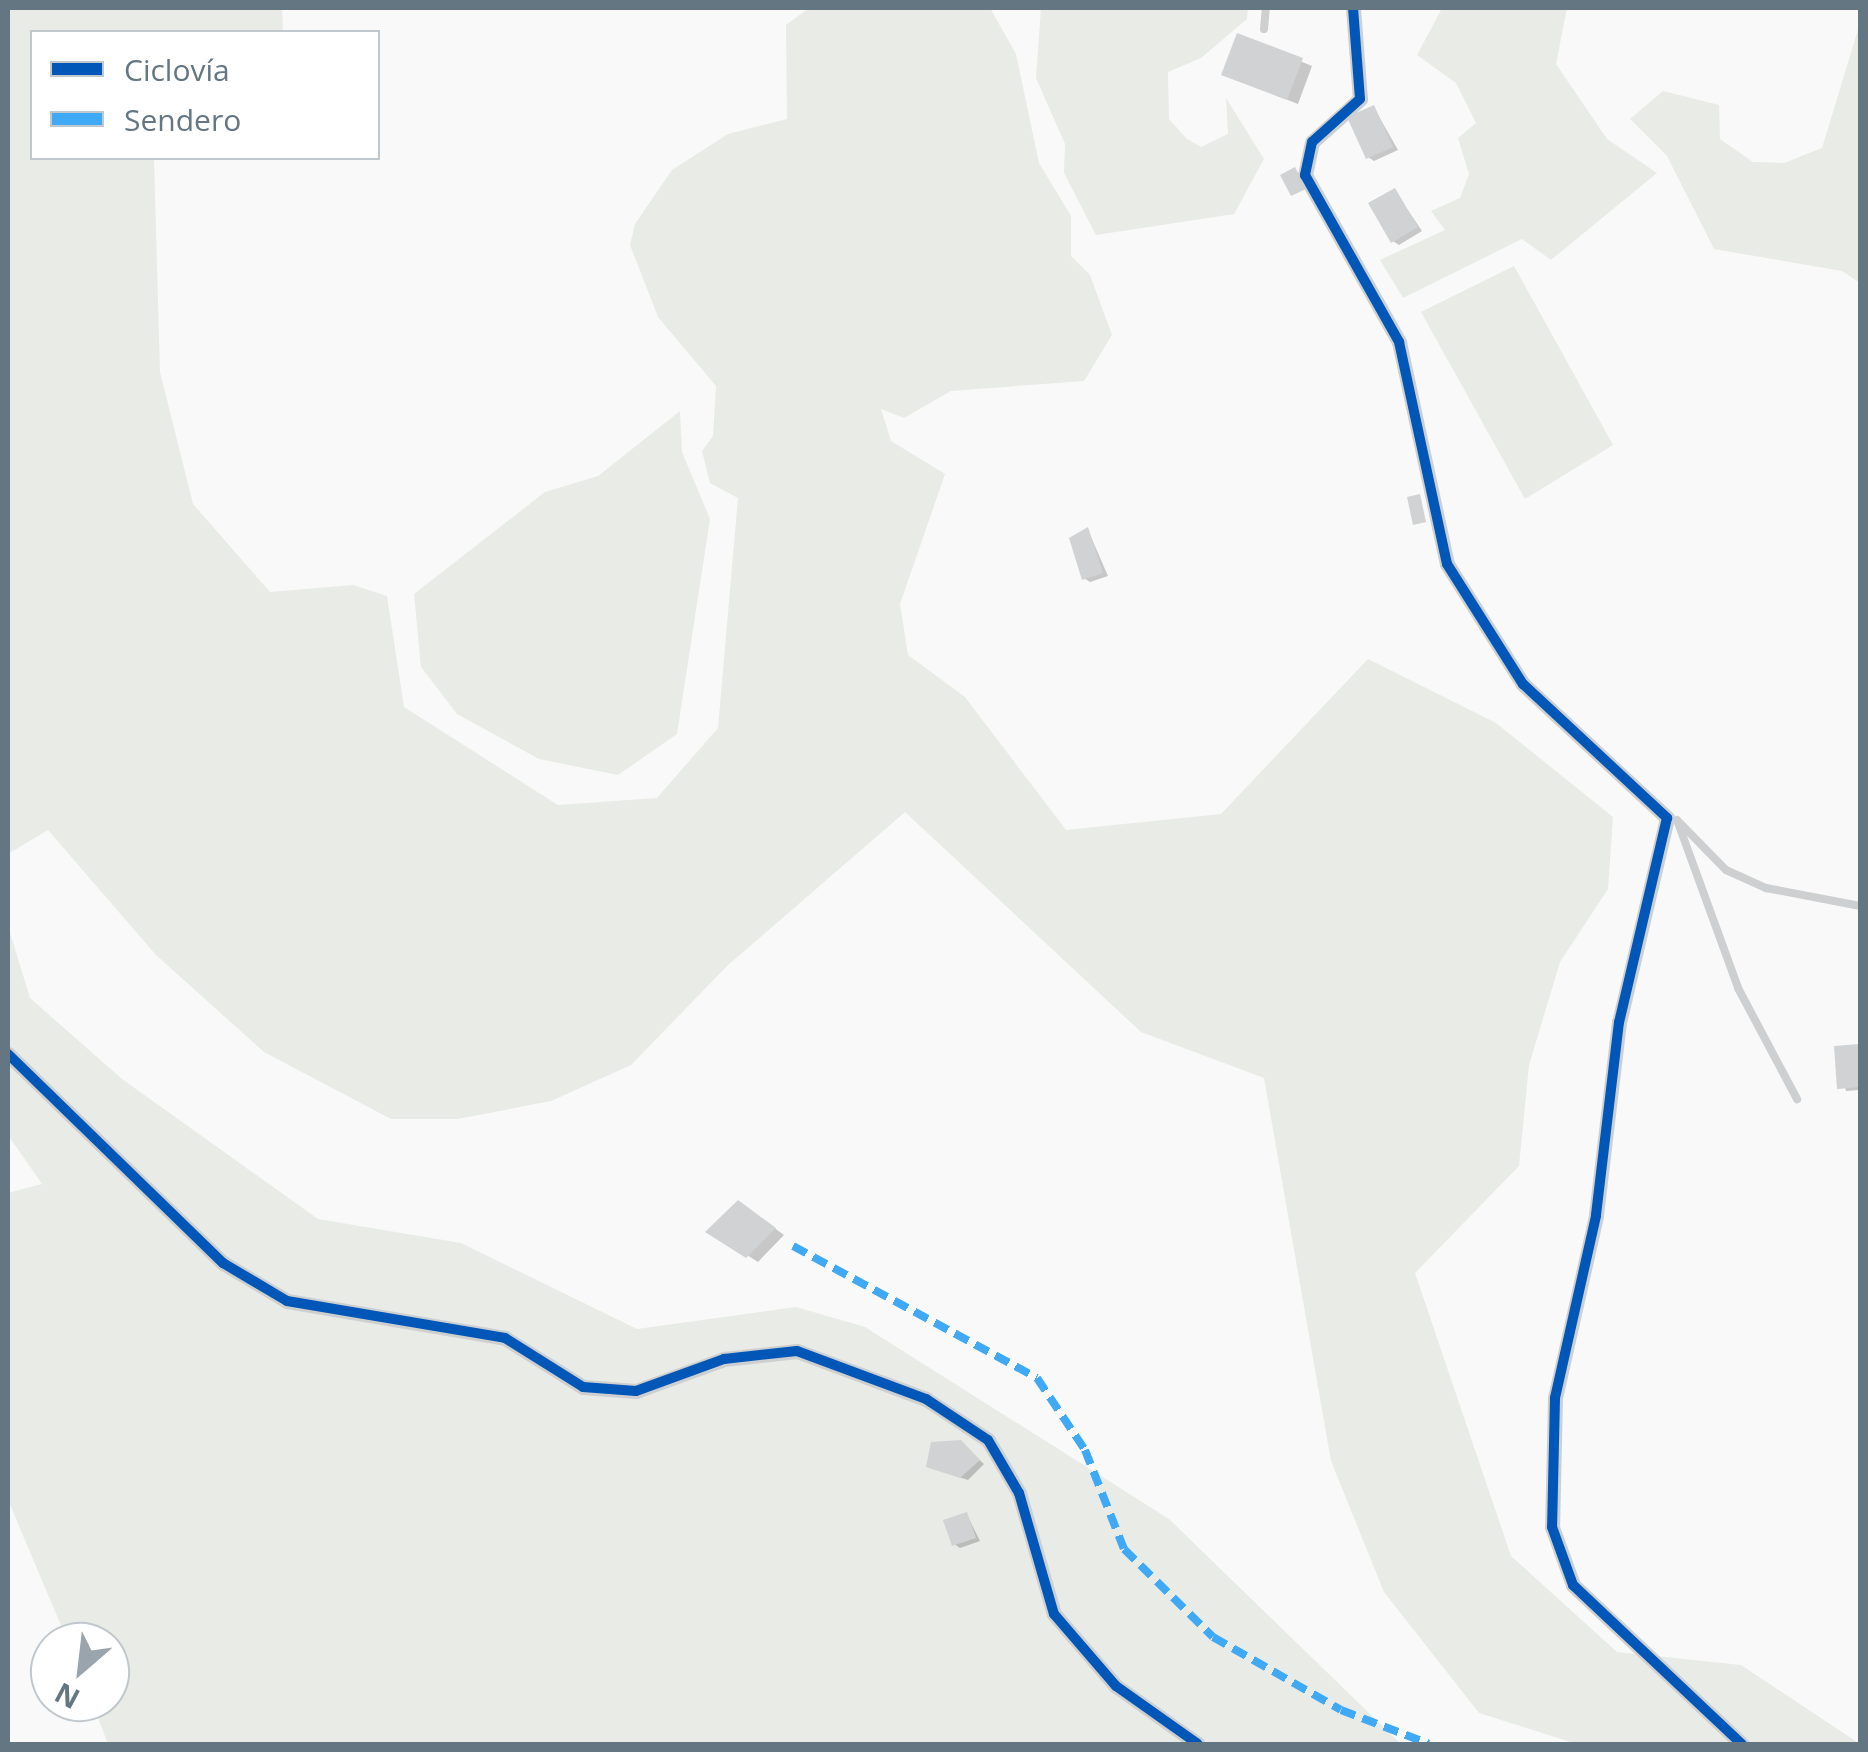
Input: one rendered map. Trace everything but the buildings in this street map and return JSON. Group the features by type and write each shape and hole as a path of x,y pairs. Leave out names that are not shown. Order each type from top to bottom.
{"street":[{"path":"1352,8 1360,99 1312,142 1306,175 1398,342 1446,564 1523,684 1671,814 1618,1022 1596,1216 1555,1398 1549,1490 1573,1586 1742,1744"},
{"path":"8,1054 223,1263 286,1300 506,1338 583,1387 636,1392 724,1359 797,1351 926,1400 988,1440 1020,1492 1054,1614 1116,1686 1198,1744"}],"lane":[{"path":"1264,29 1266,8"},
{"path":"1671,814 1726,870 1766,888 1860,906"},
{"path":"1671,814 1738,988 1797,1099"}],"shaded area":[{"path":"8,8 282,8 283,30 30,30 30,160 154,160 160,372 193,504 270,592 353,585 387,596 404,707 558,805 657,798 718,728 738,498 710,483 702,451 713,436 716,386 658,317 630,245 635,224 672,170 728,134 787,119 786,25 809,8 990,8 1016,54 1039,163 1071,216 1071,256 1090,275 1112,335 1084,381 951,391 904,418 881,409 891,441 945,474 900,604 908,655 965,697 1066,830 1221,814 1368,659 1496,723 1613,817 1608,889 1560,962 1529,1065 1519,1166 1415,1273 1511,1556 1617,1652 1741,1665 1860,1744 1577,1744 1479,1713 1384,1592 1331,1461 1264,1078 1141,1032 905,812 727,966 631,1065 551,1101 458,1119 391,1119 264,1052 156,955 48,830 8,854"},
{"path":"1041,8 1248,8 1247,19 1201,58 1168,72 1169,119 1187,139 1201,147 1228,134 1226,98 1264,159 1234,214 1096,235 1064,173 1065,144 1036,78"},
{"path":"1442,8 1567,8 1556,64 1607,139 1657,173 1551,260 1522,239 1403,298 1380,260 1445,230 1431,211 1460,198 1469,174 1458,138 1476,123 1456,83 1417,55"},
{"path":"1860,23 1860,283 1842,271 1714,249 1667,156 1630,119 1663,91 1719,105 1720,139 1753,162 1784,163 1822,148"},
{"path":"1514,266 1613,445 1525,499 1421,312"},
{"path":"680,411 682,452 710,519 677,734 618,775 539,759 457,714 421,667 414,594 545,492 598,476"},
{"path":"8,926 30,998 122,1079 318,1219 461,1243 637,1329 796,1307 865,1327 1169,1519 1401,1744 108,1744 100,1722 130,1722 130,1622 60,1622 8,1500 8,1193 42,1184 8,1135"}],"marked path":[{"path":"793,1246 1037,1378 1085,1450 1124,1549 1213,1637 1341,1710 1429,1744"}],"cycle path":[{"path":"1353,8 1360,99 1312,142 1305,175 1399,342 1447,564 1523,684 1667,818 1619,1022 1596,1216 1555,1398 1552,1527 1573,1585 1742,1744"},
{"path":"8,1054 223,1263 287,1301 505,1338 583,1387 636,1391 724,1359 797,1351 926,1399 988,1440 1019,1493 1054,1614 1116,1686 1198,1744"}]}
